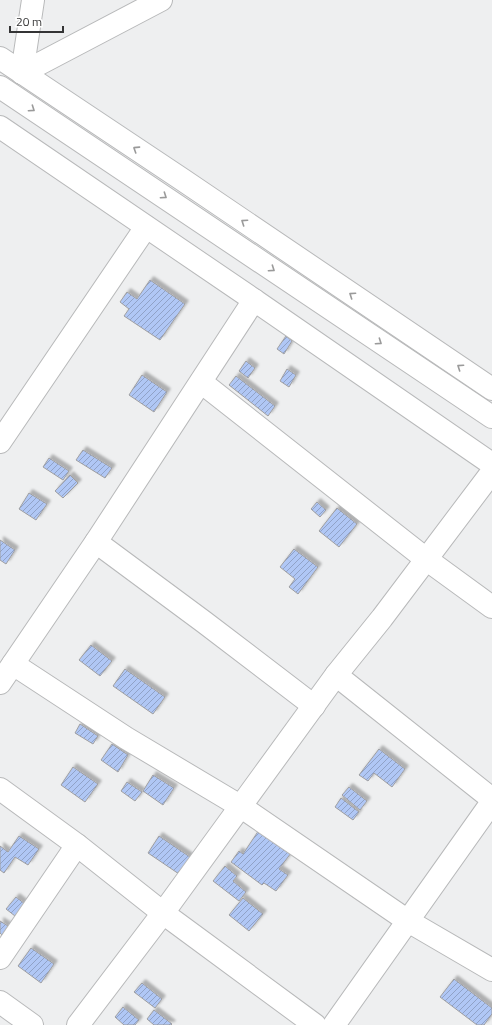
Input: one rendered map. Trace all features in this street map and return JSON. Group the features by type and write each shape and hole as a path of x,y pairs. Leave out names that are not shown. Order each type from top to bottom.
{"main road":[{"path":"22,74 33,0"},
{"path":"22,74 158,1"},
{"path":"0,58 492,389"},
{"path":"0,87 492,417"},
{"path":"0,127 492,464"},
{"path":"0,442 146,227"},
{"path":"0,683 96,542 254,300"},
{"path":"201,382 426,559 492,607"},
{"path":"78,1025 163,913 336,675 382,618 492,472"},
{"path":"96,542 314,706"},
{"path":"13,664 126,738 240,806 408,921 492,970"},
{"path":"336,675 492,799"},
{"path":"0,788 77,845 163,913 315,1025"},
{"path":"334,1025 492,802"},
{"path":"0,958 77,845"},
{"path":"0,1002 32,1025"}],"building":[{"path":"150,280 185,304 160,340 124,316 129,309 120,302 127,292 137,299"},
{"path":"286,336 292,341 284,354 277,349"},
{"path":"246,361 255,368 248,378 239,371"},
{"path":"287,369 296,375 289,387 280,381"},
{"path":"142,375 167,392 154,412 129,395"},
{"path":"236,376 275,406 268,416 229,385"},
{"path":"83,450 112,468 105,478 76,460"},
{"path":"49,458 69,471 63,480 43,467"},
{"path":"70,475 78,483 63,498 55,491"},
{"path":"29,493 47,504 36,520 19,509"},
{"path":"317,502 326,510 320,517 311,509"},
{"path":"337,508 357,524 339,547 319,531"},
{"path":"0,540 15,550 6,564 0,560"},
{"path":"294,549 318,567 298,594 289,587 295,579 280,567"},
{"path":"91,645 112,661 100,676 79,660"},
{"path":"125,669 165,697 153,714 113,686"},
{"path":"80,724 98,736 93,744 75,733"},
{"path":"112,744 128,755 118,772 101,760"},
{"path":"379,749 405,769 392,787 374,773 368,781 359,775"},
{"path":"73,767 98,784 85,802 61,785"},
{"path":"153,775 174,788 163,805 143,791"},
{"path":"127,782 142,792 135,801 121,791"},
{"path":"349,787 367,801 360,810 342,795"},
{"path":"341,798 359,812 353,820 335,807"},
{"path":"259,830 291,853 279,869 288,875 276,891 264,883 262,885 231,862 239,851 243,854"},
{"path":"19,836 39,849 28,865 15,857 4,873 0,870 0,846 8,852"},
{"path":"159,836 190,857 179,874 148,853"},
{"path":"225,866 237,876 233,881 246,892 239,901 213,881"},
{"path":"16,897 25,904 15,916 6,909"},
{"path":"243,898 263,914 249,931 229,915"},
{"path":"0,921 8,926 2,935 0,933"},
{"path":"31,948 54,964 41,983 18,966"},
{"path":"454,979 492,1008 492,1014 484,1025 477,1025 440,997"},
{"path":"142,983 162,999 155,1008 134,992"},
{"path":"123,1007 139,1020 135,1025 124,1025 115,1017"},
{"path":"154,1010 172,1024 154,1025 147,1019"}]}
